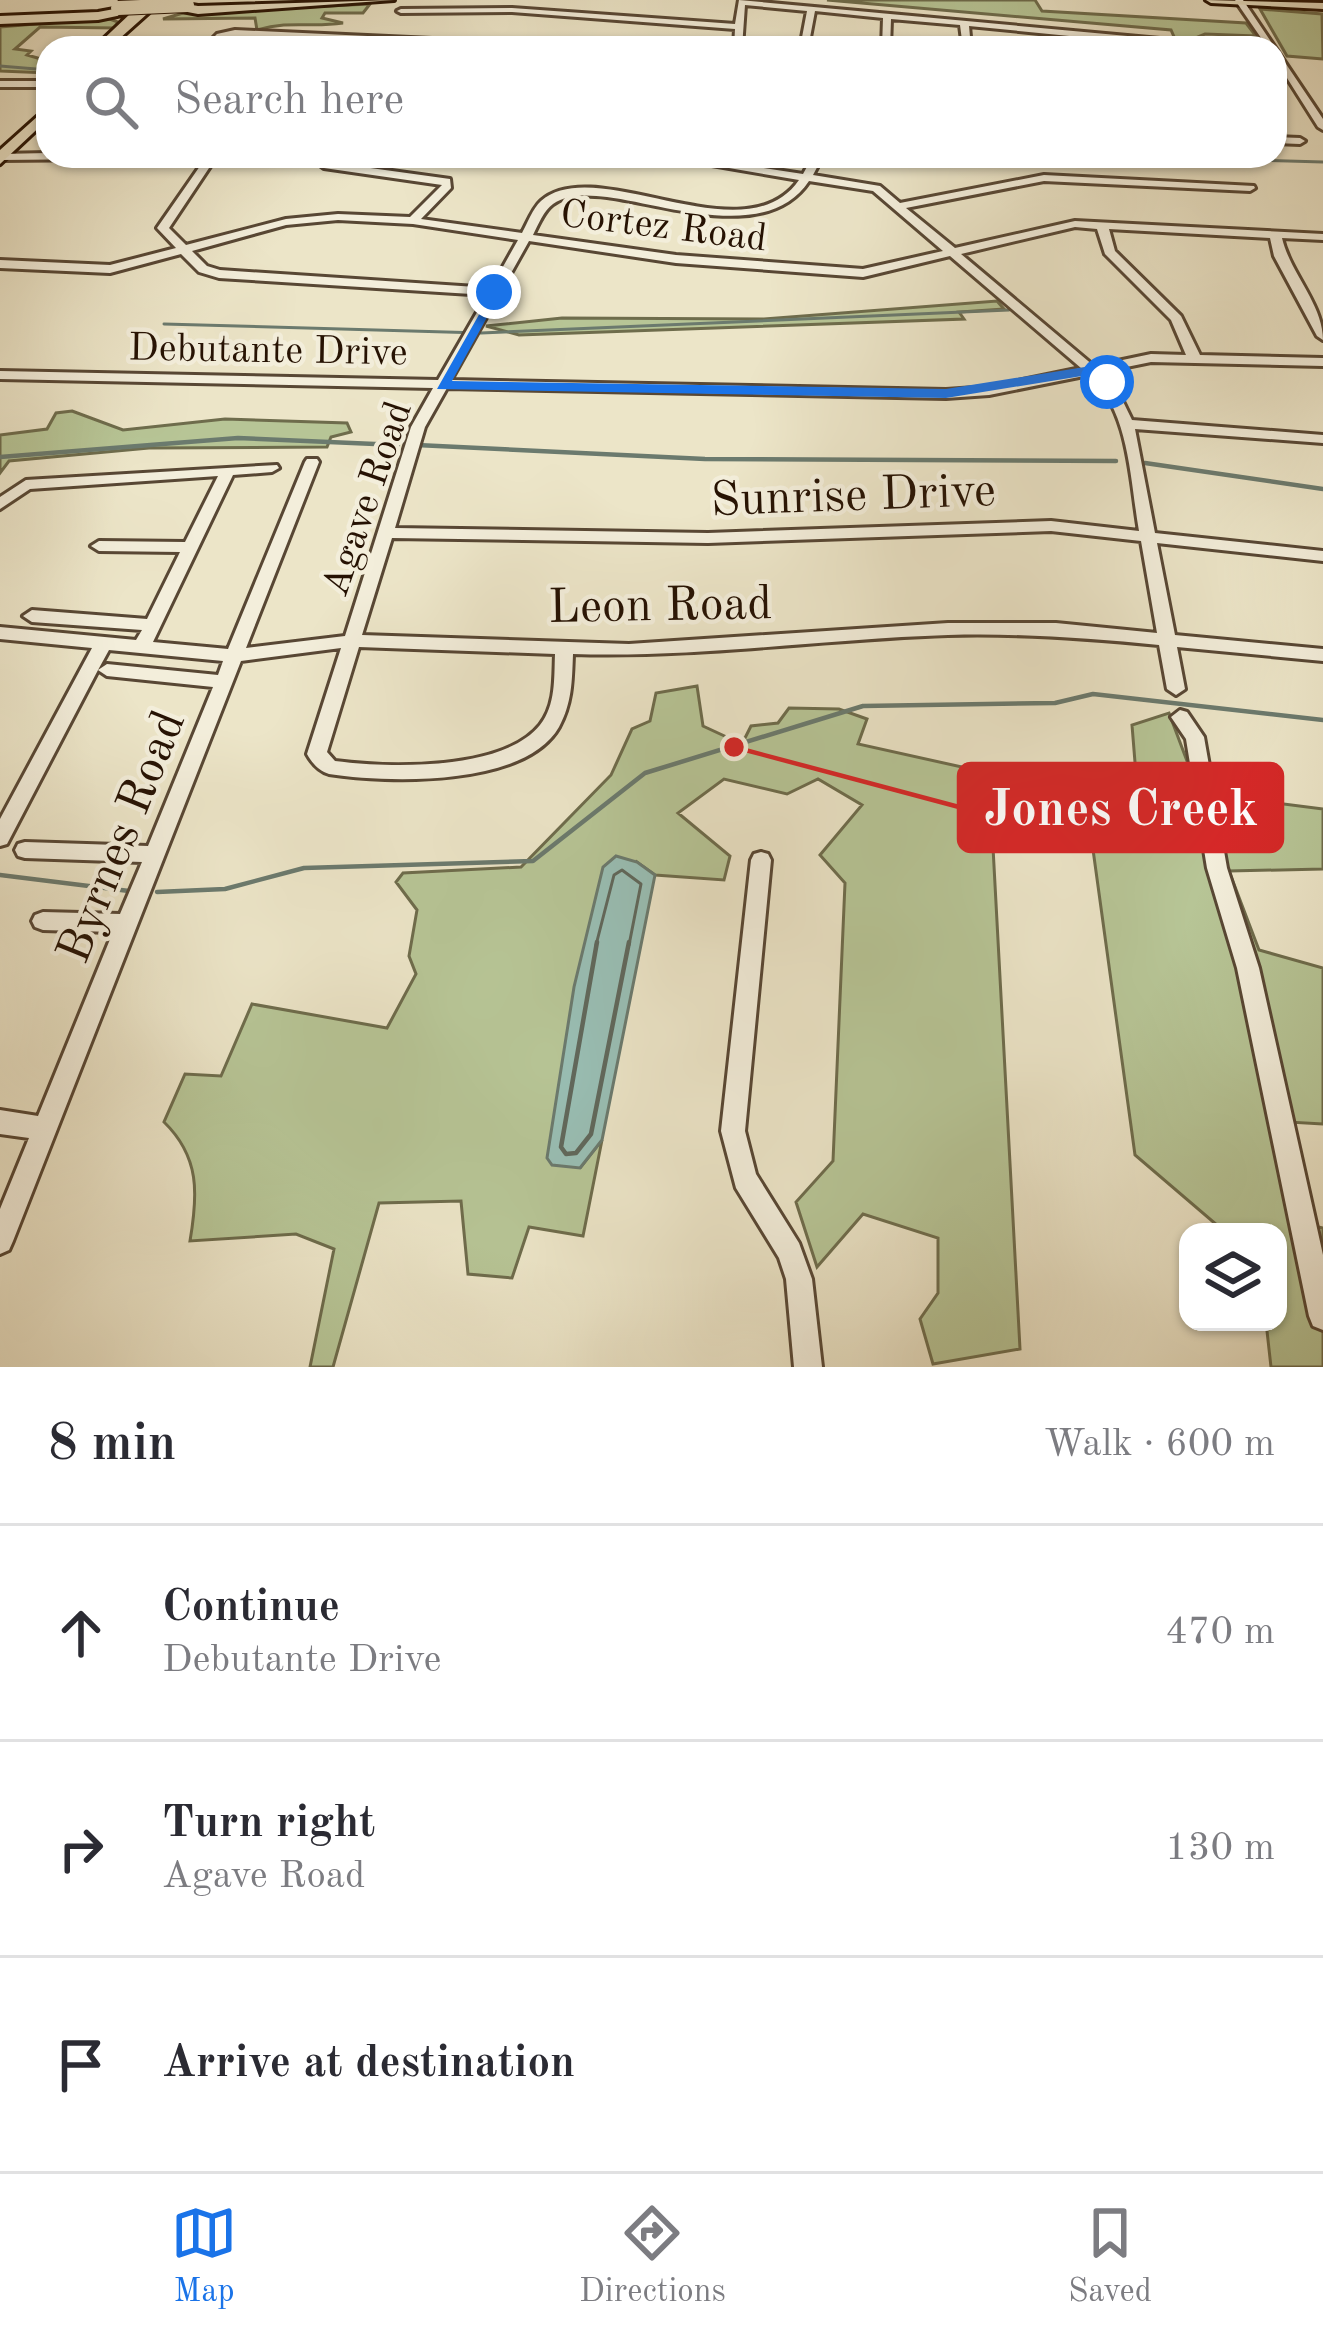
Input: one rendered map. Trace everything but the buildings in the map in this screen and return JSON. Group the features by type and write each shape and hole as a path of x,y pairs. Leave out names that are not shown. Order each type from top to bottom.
{"highway":[{"path":"98,16 310,0"},
{"path":"0,14 98,16 150,9 388,0"},
{"path":"0,14 122,5 193,7"},
{"path":"122,5 150,9"},
{"path":"116,36 150,9"},
{"path":"0,145 36,110"},
{"path":"0,158 36,123"}],"main road":[{"path":"1210,0 1323,3"},
{"path":"1311,0 1323,3"}],"street":[{"path":"1240,1 1264,36"},
{"path":"737,36 741,2 1079,36"},
{"path":"401,10 514,5 737,27"},
{"path":"500,36 514,5"},
{"path":"150,9 192,36"},
{"path":"806,36 812,9"},
{"path":"886,36 887,16"},
{"path":"964,23 966,36"},
{"path":"1052,32 1053,36"},
{"path":"229,36 295,36"},
{"path":"1287,71 1323,127"},
{"path":"0,84 36,84"},
{"path":"1306,101 1323,102"},
{"path":"1287,140 1300,141"},
{"path":"0,158 36,157"},
{"path":"203,168 163,224 184,250 219,274 494,292"},
{"path":"347,168 446,181 448,186 413,221"},
{"path":"754,168 876,188 1114,391 1126,424 1176,689"},
{"name":"Agave Road","path":"564,650 561,706 544,732 508,758 460,771 328,766 317,754 418,427 545,203 559,194 583,192 744,212 780,204 811,168"},
{"path":"898,206 1044,178 1250,188"},
{"name":"Cortez Road","path":"0,264 110,269 307,219 413,221 676,260 863,273 1068,225 1323,237"},
{"path":"1102,224 1109,252 1177,319 1193,355"},
{"path":"1275,235 1280,256 1323,336"},
{"name":"Debutante Drive","path":"0,375 946,394 1193,355 1323,362"},
{"path":"1126,424 1323,439"},
{"name":"Byrnes Road","path":"0,1241 312,462"},
{"path":"0,504 26,485 272,467"},
{"path":"142,647 227,472"},
{"name":"Sunrise Drive","path":"385,533 708,538 998,525 1146,534 1323,556"},
{"path":"99,546 191,547"},
{"path":"32,616 153,625"},
{"name":"Leon Road","path":"0,633 233,656 351,640 564,650 703,648 948,629 1164,638 1323,655"},
{"path":"0,838 9,804 103,644"},
{"path":"106,670 225,682"},
{"path":"1180,717 1195,737 1217,868 1248,968 1323,1316"},
{"path":"25,850 156,854"},
{"path":"761,860 733,1131 745,1179 790,1252 800,1279 808,1367"},
{"path":"43,921 128,923"},
{"path":"0,1122 45,1129"}],"green space":[{"path":"827,0 1035,0 1042,11 1246,23 1256,36 1174,36 1171,30"},
{"path":"370,4 363,13 325,13 322,18 343,23 257,30 255,18 163,19 183,13"},
{"path":"1260,9 1322,14 1323,59 1287,56 1287,36 1276,36"},
{"path":"107,18 118,22 115,28 40,27 15,49 31,51 27,55 36,58 36,72 0,71 0,27"},
{"path":"997,301 1004,309 959,312 964,319 519,335 486,326 562,318 764,319"},
{"path":"72,411 123,430 225,419 347,423 351,432 331,437 327,447 149,448 9,461 0,473 0,435 47,429 56,413"},
{"path":"697,686 703,726 731,739 745,738 751,726 778,723 789,708 839,709 867,719 858,744 989,773 1020,1349 933,1364 920,1319 938,1293 938,1238 863,1214 817,1267 796,1202 833,1161 845,883 820,855 862,805 818,779 787,794 724,779 678,813 730,856 724,880 655,875 637,862 580,1168 602,1140 583,1236 529,1227 512,1278 468,1274 461,1201 379,1203 333,1367 310,1367 334,1249 296,1234 190,1241 194,1177 184,1149 164,1122 185,1074 221,1076 252,1004 387,1028 416,974 409,956 417,910 396,882 403,873 521,867 611,775 632,729 650,721 656,693"},
{"path":"1169,713 1199,793 1323,809 1323,869 1229,871 1259,950 1323,968 1323,1124 1289,1122 1314,1226 1323,1228 1323,1367 1271,1367 1267,1331 1287,1331 1287,1223 1214,1223 1135,1155 1084,784 1137,787 1132,725"}],"water":[{"path":"616,856 637,862 655,875 602,1140 580,1168 552,1165 547,1158 574,987 603,867"}],"waterway":[{"path":"1311,9 1323,10"},
{"path":"0,66 36,69"},
{"path":"1287,161 1323,162"},
{"path":"164,324 481,333 1009,310"},
{"path":"0,457 238,438 398,445"},
{"path":"417,445 705,459 1116,461"},
{"path":"1145,463 1323,489"},
{"path":"157,892 225,889 304,868 533,861 645,773 863,706 1055,703 1093,694 1323,720"},
{"path":"0,875 129,891"}],"place":[{"name":"Jones Creek","path":"734,747"}],"route":[{"path":"494,292 442,386 946,394 989,391 1091,370 1107,382"}]}
